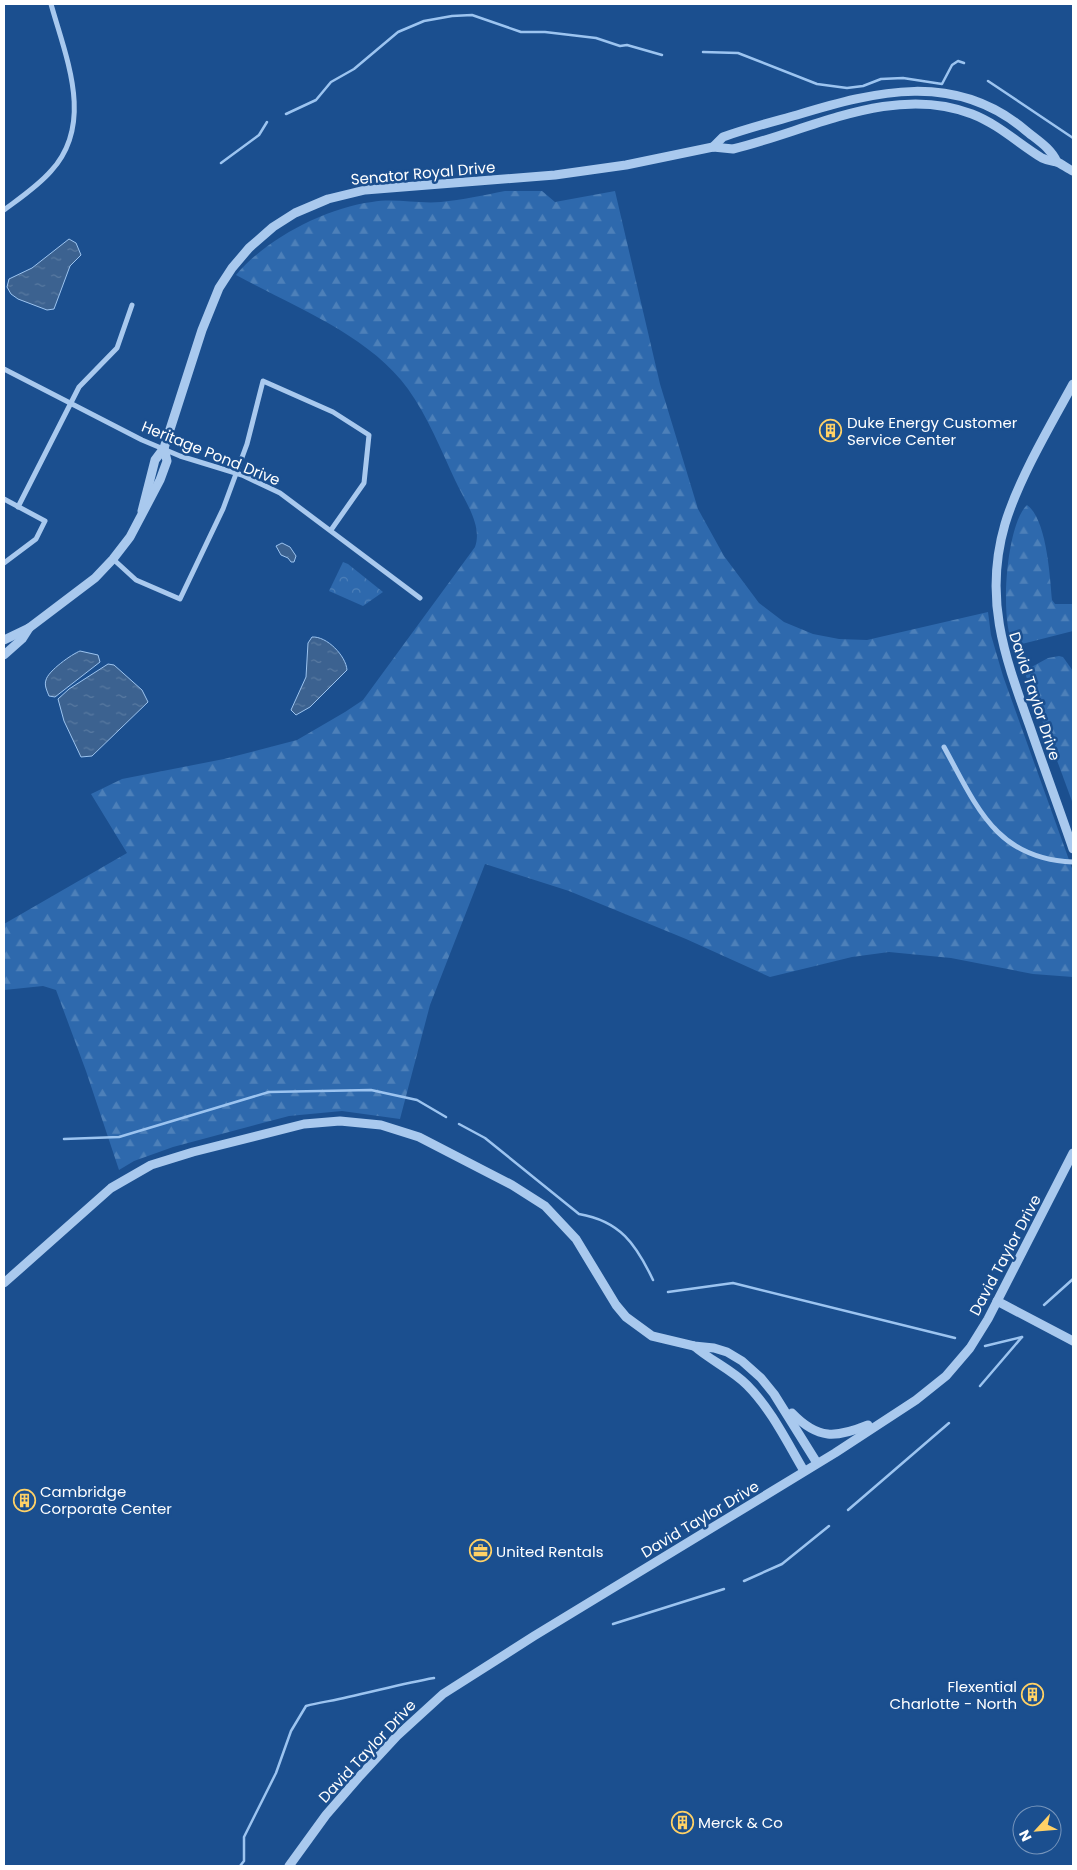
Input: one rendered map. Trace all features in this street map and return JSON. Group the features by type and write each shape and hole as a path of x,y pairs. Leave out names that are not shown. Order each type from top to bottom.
{"street":[{"path":"4,210 51,172 61,157 74,127 74,90 51,4"},
{"name":"Senator Royal Drive","path":"713,147 723,136 854,97 887,91 914,91 968,98 994,108 1048,148 1057,162"},
{"name":"Senator Royal Drive","path":"29,628 95,578 130,537 142,511 155,460 164,448 204,324 219,288 232,268 273,227 295,214 328,199 365,190 588,171 713,147 733,149 856,112 903,104 936,106 965,111 993,124 1046,160 1057,162 1073,171"},
{"path":"18,507 84,380 117,348 132,305"},
{"name":"Heritage Pond Drive","path":"4,369 70,404 180,456 236,473 280,493 420,598"},
{"path":"113,559 136,580 180,599 223,509 250,435 263,381 304,398 369,435 365,478 361,489 331,530"},
{"name":"David Taylor Drive","path":"1073,384 1011,508 998,556 995,591 998,626 1006,660 1073,849"},
{"path":"4,500 45,521 36,539 4,563"},
{"path":"4,640 29,628"},
{"path":"4,655 22,639 29,628"},
{"path":"944,747 972,798 992,828 1009,842 1035,857 1073,862"},
{"path":"4,1283 111,1188 151,1165 294,1126 328,1121 362,1122 394,1128 419,1137 535,1199 557,1218 576,1239 626,1318 652,1336 694,1346 714,1348 734,1356 756,1373 803,1424 825,1435 848,1432 889,1416"},
{"name":"David Taylor Drive","path":"289,1866 317,1827 359,1776 438,1697 494,1660 817,1463 930,1390 952,1370 977,1337 1073,1153"},
{"path":"997,1301 1073,1341"},
{"path":"694,1346 737,1376 752,1390 776,1424 804,1471"},
{"path":"774,1394 817,1463"}],"green space":[{"path":"505,191 542,191 555,202 615,191 660,384 698,509 724,556 759,603 784,622 813,634 839,639 867,640 988,612 991,635 1003,676 1073,871 1073,977 1033,974 951,958 889,952 852,957 770,977 686,939 569,891 485,864 430,1005 400,1119 342,1111 289,1116 173,1147 134,1161 119,1170 86,1071 56,990 43,986 4,990 4,924 127,853 91,794 122,779 224,759 297,740 363,700 475,547 477,539 475,521 428,422 408,389 392,370 352,338 306,311 236,275 263,249 298,227 316,218 354,205 380,201 441,202"},
{"path":"1027,505 1034,512 1043,535 1052,600 1055,604 1073,604 1073,631 1014,646 1009,634 1007,617 1007,574 1014,532 1020,516"},
{"path":"343,562 383,592 363,606 329,591"},
{"path":"1063,657 1073,671 1073,804 1026,676 1026,670 1048,658"}],"water":[{"path":"69,239 76,243 81,255 70,266 54,309 47,310 18,299 11,294 7,287 9,279 32,268"},
{"path":"282,543 290,547 296,556 294,562 281,555 276,546"},
{"path":"312,637 324,640 335,648 343,659 347,670 310,707 296,715 291,710 306,677 308,643"},
{"path":"80,651 98,655 100,662 55,697 49,696 45,684 48,676 61,663"},
{"path":"108,664 114,665 142,690 148,702 92,756 81,757 64,721 58,699 69,689"}],"waterway":[{"path":"286,114 316,100 331,82 354,69 398,32 424,21 452,16 472,15 521,32 545,32 596,38 620,46 627,45 662,55"},
{"path":"703,52 738,53 817,84 847,88 863,86 881,79 903,78 942,84 952,65 958,61 964,63"},
{"path":"988,81 1073,138"},
{"path":"221,163 259,135 267,122"},
{"path":"64,1139 119,1137 269,1092 371,1090 417,1100 446,1117"},
{"path":"459,1124 485,1138 579,1214 593,1217 616,1228 633,1245 653,1280"},
{"path":"1044,1305 1073,1279"},
{"path":"668,1292 733,1283 955,1338"},
{"path":"985,1346 1022,1337"},
{"path":"980,1386 1022,1337"},
{"path":"848,1510 949,1423"},
{"path":"744,1581 782,1564 829,1526"},
{"path":"613,1624 724,1589"},
{"path":"240,1866 244,1861 244,1837 276,1773 291,1731 306,1706 434,1678"}],"place":[{"name":"Duke Energy Customer Service Center","path":"831,431"},
{"name":"Cambridge Corporate Center","path":"24,1500"},
{"name":"United Rentals","path":"480,1551"},
{"name":"Flexential Charlotte - North","path":"1033,1695"},
{"name":"Merck & Co","path":"682,1822"}]}
